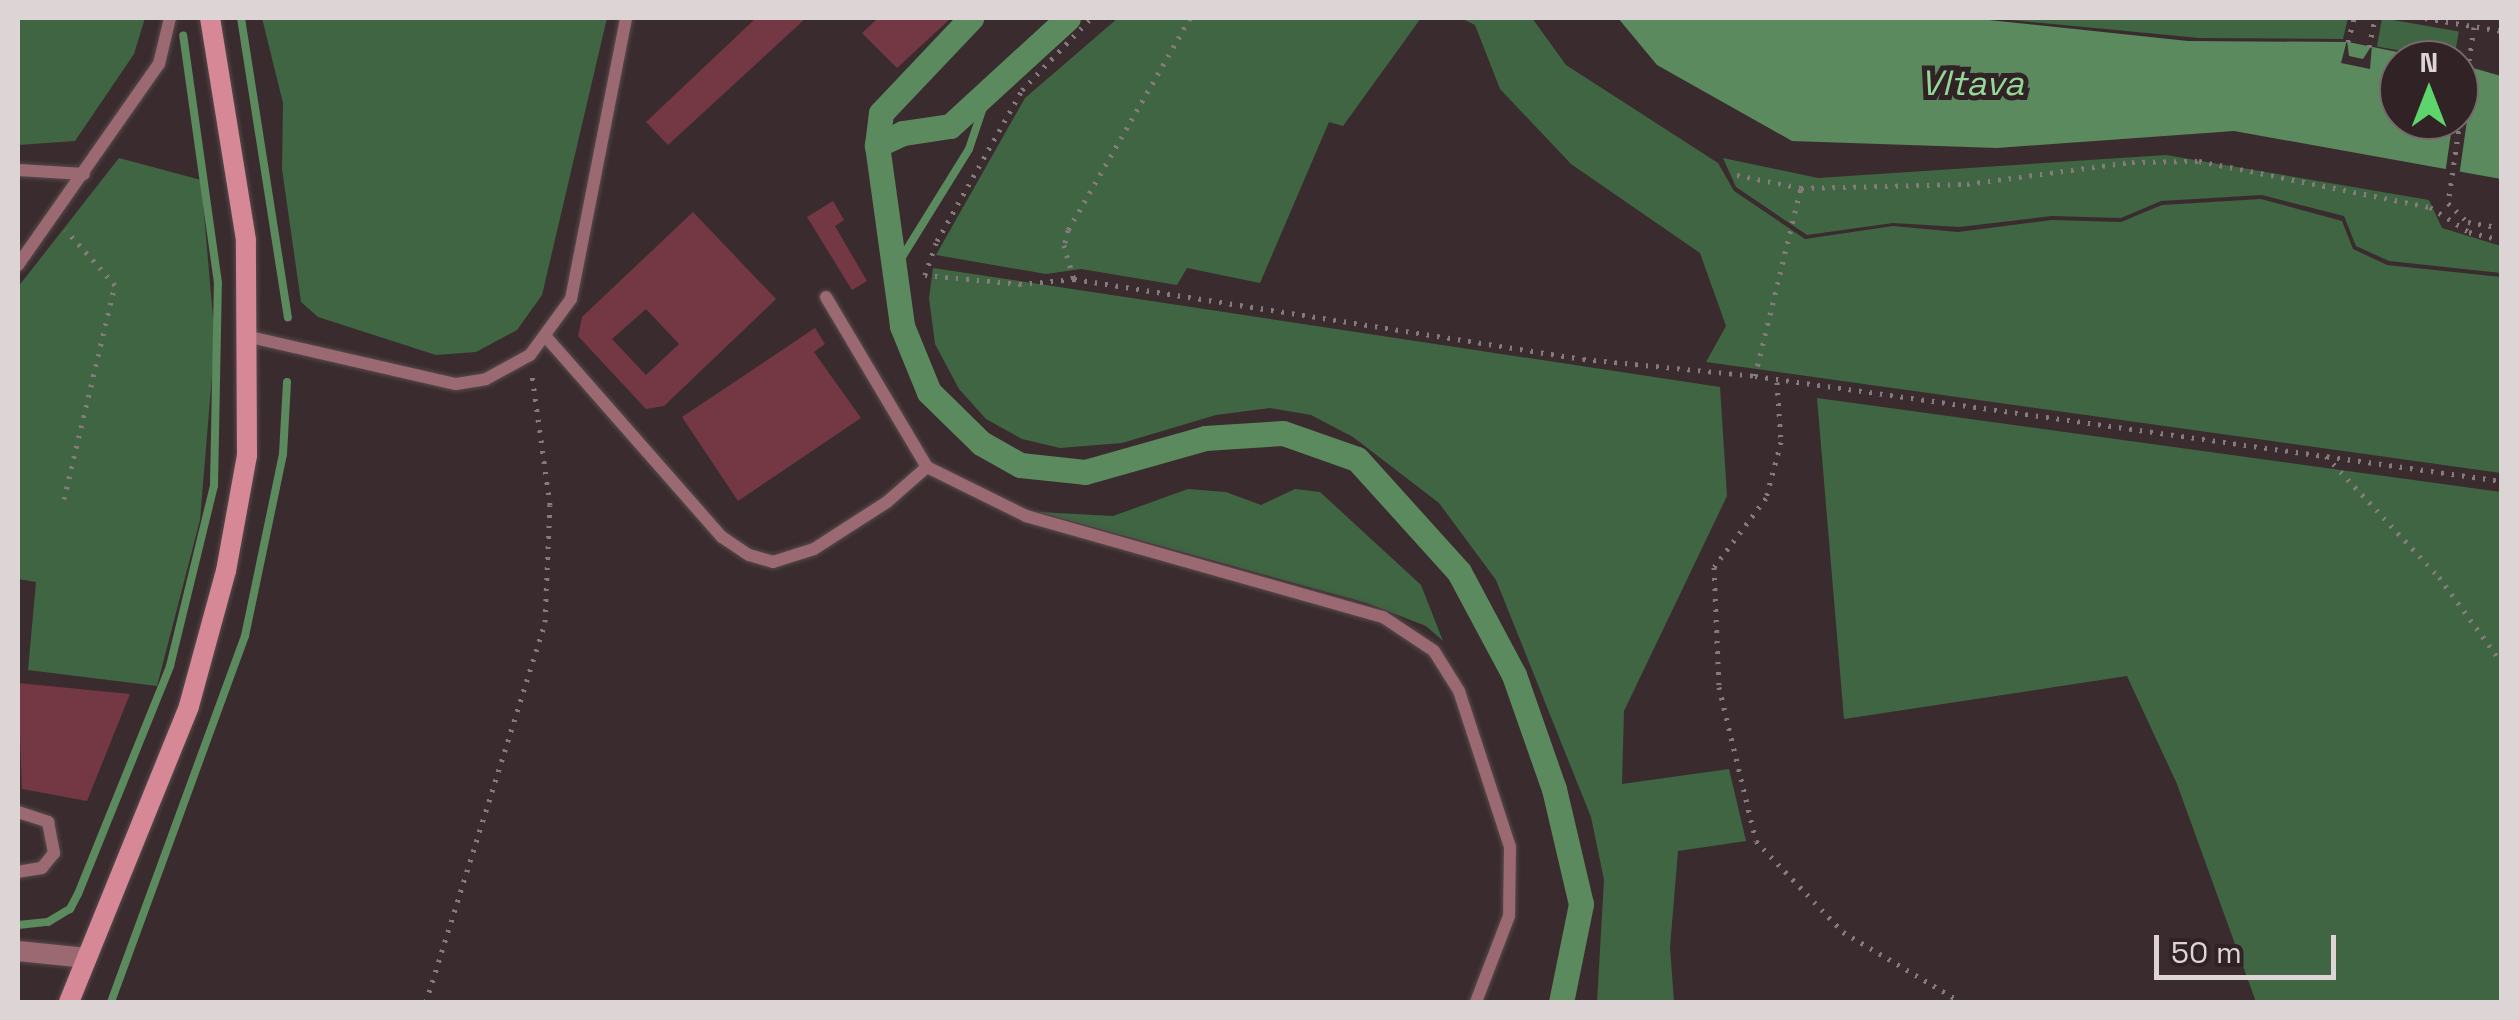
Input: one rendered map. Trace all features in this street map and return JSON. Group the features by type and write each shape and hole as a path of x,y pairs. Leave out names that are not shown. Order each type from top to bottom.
{"main road":[{"path":"69,1002 189,706 226,571 246,455 250,338 246,240 210,18"}],"street":[{"path":"18,951 87,958"}],"lane":[{"path":"18,264 160,64 170,18"},
{"path":"250,338 456,384 486,380 530,355 547,338 570,298 626,18"},
{"path":"18,170 84,174"},
{"path":"826,297 927,467 1026,516 1382,617 1434,651 1459,691 1510,847 1509,916 1476,1002"},
{"path":"547,338 722,537 749,555 773,562 814,549 886,502 927,467"},
{"path":"18,812 48,822 54,853 42,868 18,872"}],"path":[{"path":"1091,18 1022,90 937,240 925,275 1020,284 1074,279 1583,360 1755,376 2502,481"},
{"path":"1074,279 1064,245 1068,230 1190,18"},
{"path":"2348,42 2354,18"},
{"path":"2369,47 2375,18"},
{"path":"2425,18 2502,32"},
{"path":"2474,27 2448,203 2468,222 2502,228"},
{"path":"1738,175 1801,188 1967,184 2132,162 2199,161 2430,207 2470,232 2502,240"},
{"path":"1755,376 1801,188"},
{"path":"54,216 115,285 64,499"},
{"path":"426,1002 545,622 550,504 530,355"},
{"path":"1777,382 1781,442 1766,498 1714,568 1720,687 1756,841 1844,932 1960,1002"},
{"path":"2324,455 2439,577 2502,663"}],"shaded area":[{"path":"18,18 145,18 134,54 75,141 18,145"},
{"path":"262,18 607,18 542,295 517,330 476,352 436,355 318,317 301,302 282,169 283,103"},
{"path":"1118,18 1421,18 1343,126 1329,122 1260,283 1187,268 1177,285 1081,269 1046,274 936,255 1025,98"},
{"path":"1461,18 1532,18 1566,65 1718,163 1734,191 1805,239 1893,226 1958,232 2052,220 2121,222 2162,205 2261,199 2342,221 2353,249 2387,265 2501,277 2501,473 1706,362 1726,326 1700,253 1571,164 1500,89 1475,25"},
{"path":"1991,18 2348,18 2343,39 2199,38"},
{"path":"2382,18 2459,32 2457,40 2379,40 2377,47"},
{"path":"2166,155 2429,200 2442,228 2501,246 2501,273 2389,261 2356,246 2344,216 2262,195 2161,201 2121,218 2052,216 1959,227 1893,223 1807,235 1736,187 1723,158 1818,178"},
{"path":"119,158 201,180 215,340 200,520 157,686 28,670 36,582 18,579 18,287"},
{"path":"933,268 1720,387 1727,496 1624,711 1622,784 1729,769 1746,841 1678,851 1670,947 1674,1002 1597,1002 1604,880 1591,817 1496,580 1439,503 1353,437 1311,415 1270,408 1216,415 1122,443 1060,448 1022,439 986,419 959,389 935,344 929,298"},
{"path":"1817,398 2501,492 2501,1002 2256,1002 2177,784 2127,676 1844,719"},
{"path":"1188,489 1226,492 1261,505 1295,489 1320,492 1421,585 1443,641 1426,626 1367,603 1038,512 1113,516"}],"water":[{"name":"Vltava","path":"1618,18 1970,18 2188,41 2348,42 2379,48 2379,140 2479,140 2479,70 2501,76 2501,179 2234,131 1997,148 1792,141 1657,65"}],"pier":[{"path":"2347,40 2349,56 2363,59 2372,45 2370,69 2341,63"},
{"path":"2450,140 2464,140 2459,177 2445,174"}],"building":[{"path":"756,18 806,18 668,145 646,122"},
{"path":"878,18 951,18 897,68 862,33"},
{"path":"833,201 844,220 835,226 867,281 852,290 807,217"},
{"path":"693,212 776,299 664,406 646,409 578,336 582,317","holes":["646,309 679,344 646,375 612,339"]},
{"path":"815,328 825,344 814,352 861,418 738,501 682,417"},
{"path":"18,683 130,694 87,801 22,789"}],"waterway":[{"path":"241,18 288,317"},
{"path":"877,145 881,113 971,18"},
{"path":"1068,18 950,126 903,133 877,145 902,326 929,392 981,443 1020,465 1085,472 1205,438 1283,433 1357,459 1459,572 1514,675 1554,789 1581,904 1561,1002"},
{"path":"18,925 48,922 70,909 78,894 170,666 214,486 218,283 183,35"},
{"path":"894,270 969,149 989,90"},
{"path":"111,1002 245,636 283,454 287,382"}]}
